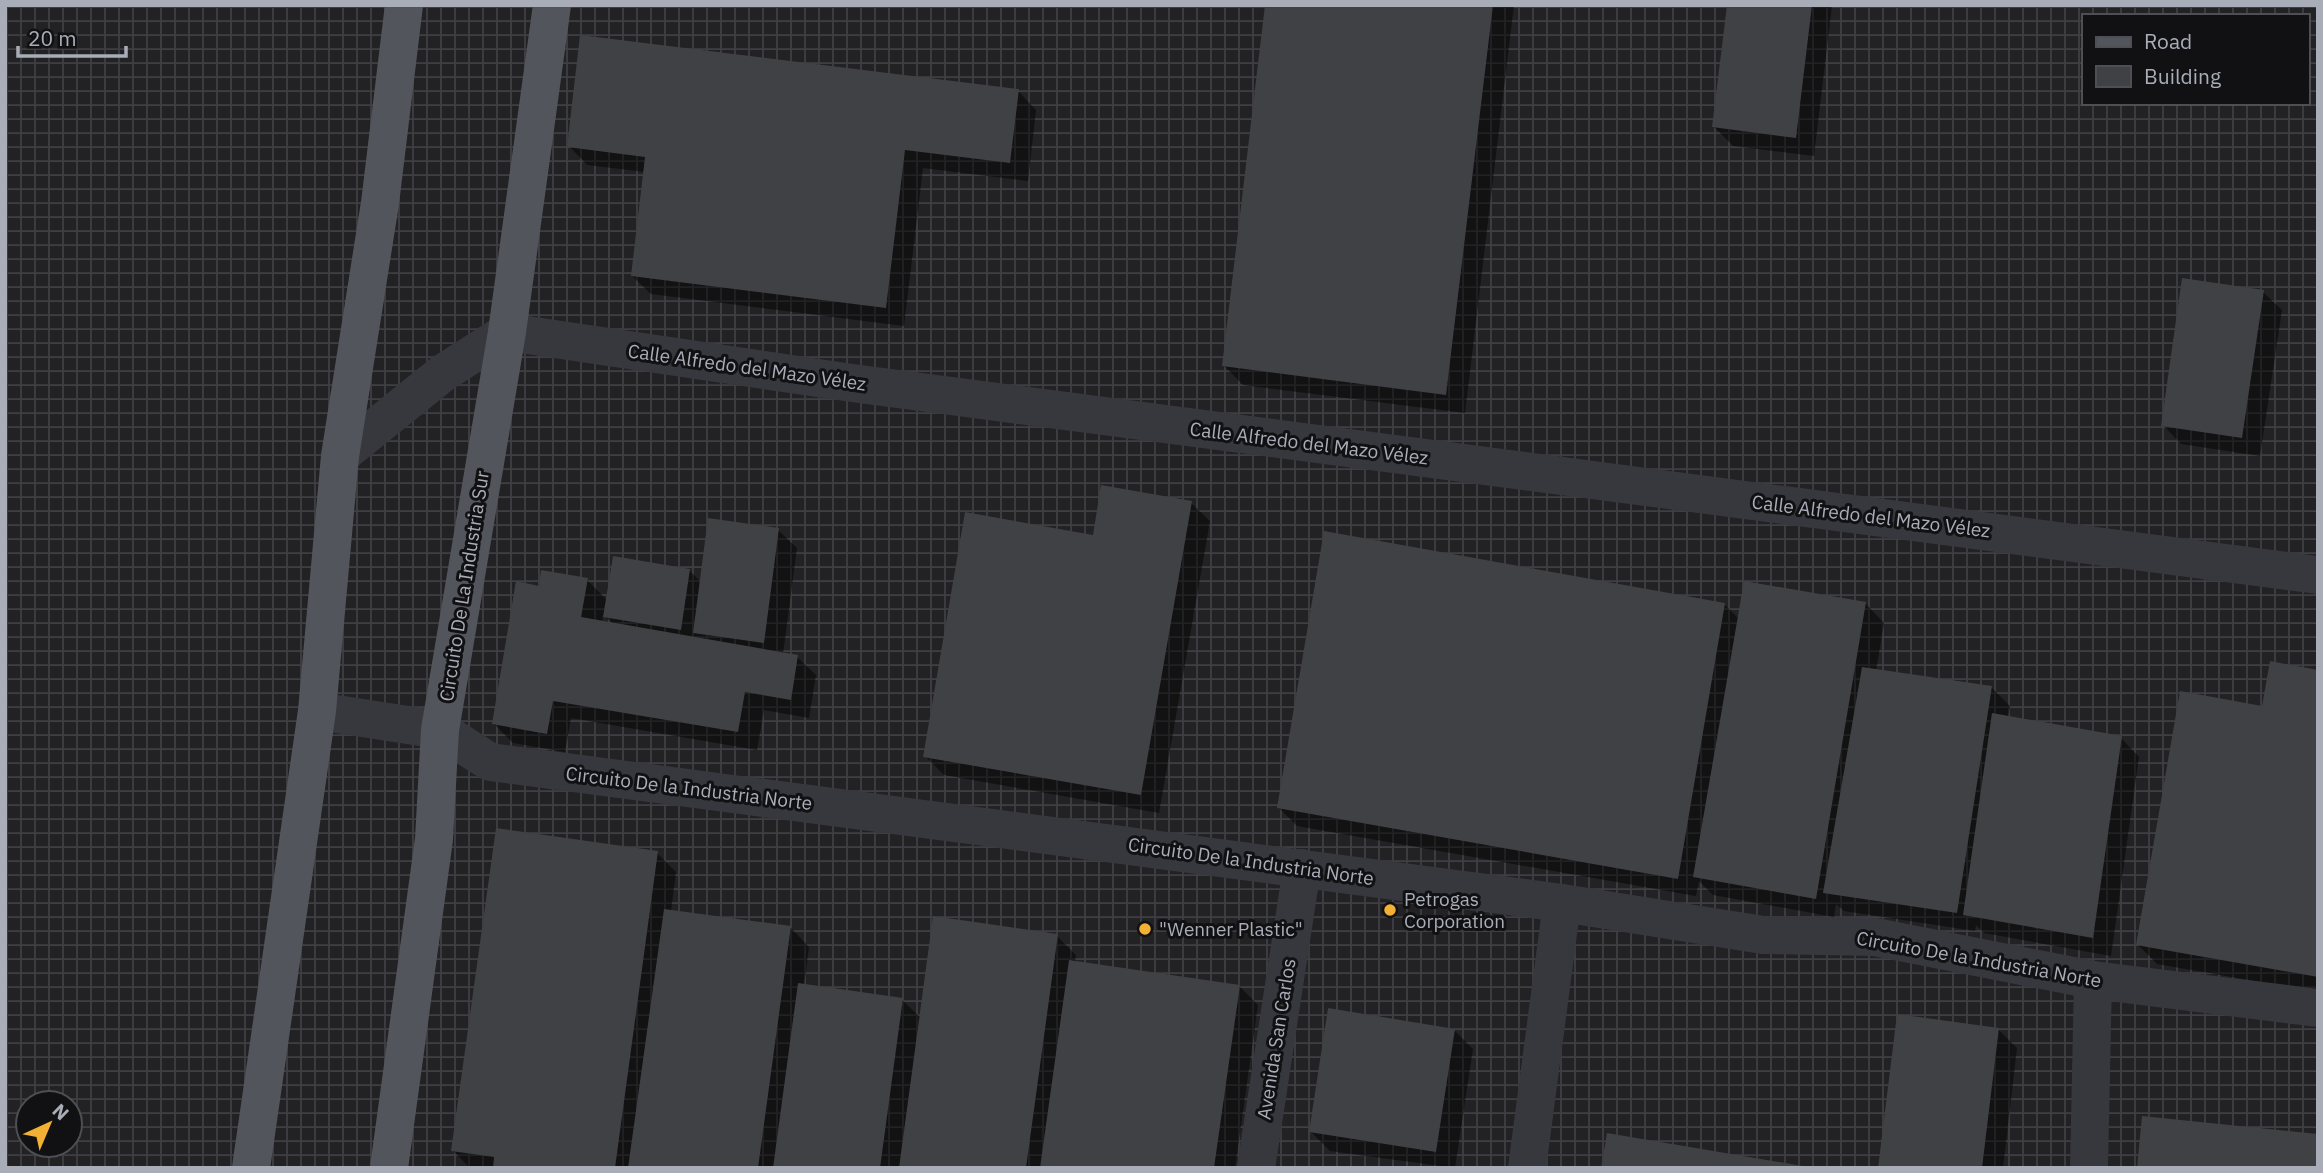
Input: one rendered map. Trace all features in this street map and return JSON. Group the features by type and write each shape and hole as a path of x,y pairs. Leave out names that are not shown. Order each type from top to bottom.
{"main road":[{"path":"251,1168 317,711 340,456 380,203 404,5"},
{"name":"Circuito De La Industria Sur","path":"389,1168 434,839 440,730 507,332 552,5"}],"street":[{"path":"340,456 443,373 507,332"},
{"name":"Calle Alfredo del Mazo Vélez","path":"507,332 852,383 2318,575"},
{"name":"Circuito De la Industria Norte","path":"317,711 440,730 490,762 1562,903 1763,934 1875,937 2093,980 2318,1008"},
{"name":"Avenida San Carlos","path":"1256,1168 1302,868"},
{"path":"1527,1168 1562,903"},
{"path":"2089,1168 2093,980"}],"shaded area":[{"path":"5,5 2318,5 2318,1168 5,1168"}],"building":[{"path":"1265,5 1493,5 1446,395 1222,366"},
{"path":"1727,5 1812,5 1796,138 1712,127"},
{"path":"580,35 1019,89 1010,163 905,150 886,308 631,276 645,157 567,147"},
{"path":"2182,278 2264,290 2242,438 2161,426"},
{"path":"1101,485 1192,501 1141,795 923,757 965,512 1093,535"},
{"path":"708,518 779,528 764,643 693,633"},
{"path":"1324,531 1725,603 1678,879 1277,808"},
{"path":"613,556 690,569 681,630 603,617"},
{"path":"541,570 588,578 581,617 798,655 791,700 745,692 738,732 553,701 547,734 492,724 516,581 539,586"},
{"path":"1744,581 1866,602 1816,899 1693,877"},
{"path":"2270,661 2318,670 2318,977 2136,945 2180,691 2262,706"},
{"path":"1862,667 1992,686 1957,913 1823,893"},
{"path":"1992,713 2122,736 2093,938 1963,915"},
{"path":"496,828 658,851 615,1168 493,1168 494,1157 451,1151"},
{"path":"664,909 791,926 758,1168 628,1168"},
{"path":"933,916 1058,934 1026,1168 899,1168"},
{"path":"1069,960 1240,985 1214,1168 1040,1168"},
{"path":"798,983 903,998 880,1168 773,1168"},
{"path":"1328,1008 1455,1029 1436,1152 1309,1132"},
{"path":"1897,1014 1999,1028 1982,1168 1878,1168"},
{"path":"2142,1116 2318,1134 2318,1168 2137,1168"},
{"path":"1607,1133 1803,1166 1803,1168 1601,1168"}],"place":[{"name":"Petrogas Corporation","path":"1390,910"},
{"name":"\"Wenner Plastic\"","path":"1145,929"}]}
